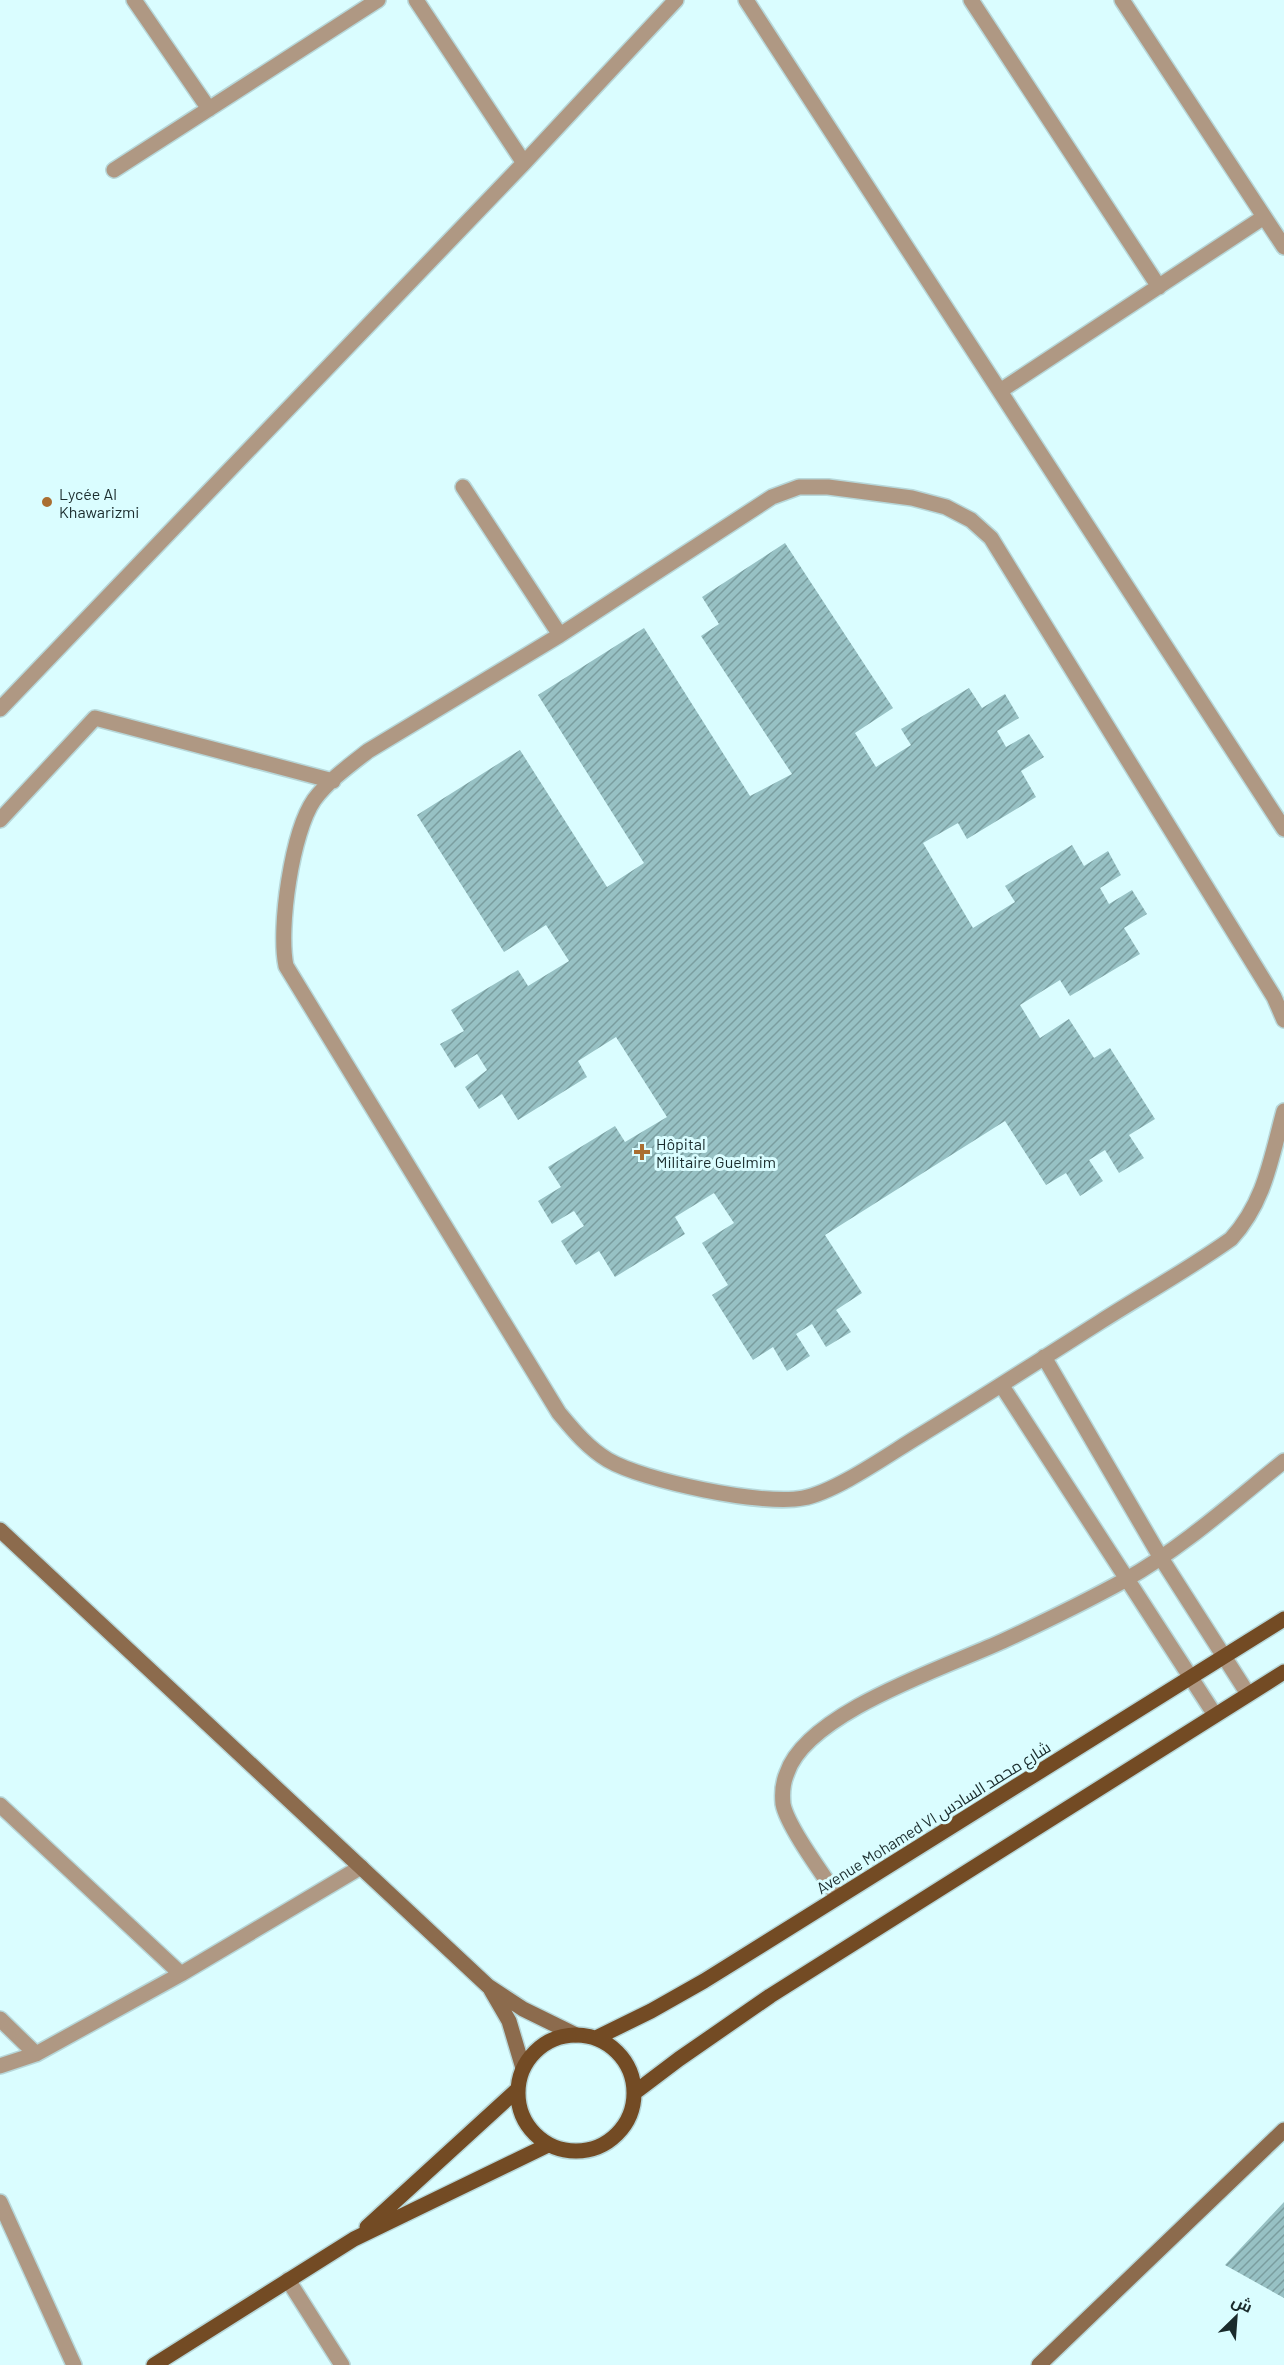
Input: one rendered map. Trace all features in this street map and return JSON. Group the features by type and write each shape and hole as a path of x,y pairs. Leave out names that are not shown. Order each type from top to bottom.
{"main road":[{"path":"0,1530 488,1986 523,2008 576,2035 597,2038 616,2051 629,2070 634,2093 630,2116 616,2136 595,2148 572,2151 548,2145 531,2131 520,2111 518,2090 523,2068 537,2050 555,2039 576,2035"},
{"name":"Avenue Mohamed VI شارع محمد السادس","path":"597,2038 695,1986 1284,1618"},
{"path":"634,2093 770,1996 1284,1672"},
{"path":"488,1986 509,2021 523,2068"},
{"path":"354,2239 518,2090"},
{"path":"1038,2365 1284,2130"},
{"path":"154,2365 354,2239 548,2145"}],"street":[{"path":"134,0 209,109"},
{"path":"114,170 378,0"},
{"path":"416,0 524,162"},
{"path":"0,709 676,0"},
{"path":"746,0 1284,829"},
{"path":"971,0 1159,286"},
{"path":"1122,0 1284,247"},
{"path":"1000,391 1264,217"},
{"path":"463,487 560,635"},
{"path":"1284,1020 1274,997 991,538 971,520 946,507 912,498 828,487 799,487 772,496 560,635 369,751 344,770 314,799 302,822 290,881 285,921 283,952 286,966 559,1413 580,1440 608,1460 658,1478 745,1497 779,1500 804,1498 841,1482 1002,1386 1231,1239 1245,1223 1263,1188 1284,1111"},
{"path":"0,820 95,718 333,781"},
{"path":"1044,1357 1161,1558 1248,1694"},
{"path":"1002,1386 1215,1715"},
{"path":"838,1897 788,1819 783,1804 787,1771 796,1756 813,1738 838,1719 874,1698 930,1670 1001,1642 1126,1580 1161,1558 1284,1461"},
{"path":"0,1805 181,1974"},
{"path":"0,2066 36,2054 181,1974 361,1867"},
{"path":"0,2019 36,2054"},
{"path":"0,2202 74,2365"},
{"path":"288,2280 342,2365"}],"building":[{"path":"785,543 893,708 855,733 876,767 911,745 901,729 969,688 982,708 1005,694 1019,718 997,731 1006,747 1029,734 1044,757 1021,771 1036,797 967,839 958,823 923,843 973,928 1015,902 1005,886 1072,845 1084,866 1108,851 1121,875 1100,888 1109,904 1132,890 1147,914 1124,928 1140,954 1070,996 1060,980 1020,1005 1040,1038 1069,1019 1094,1058 1110,1048 1155,1119 1129,1135 1144,1158 1119,1173 1105,1150 1089,1160 1103,1181 1080,1196 1066,1173 1046,1185 1005,1121 825,1235 862,1293 836,1310 851,1332 826,1347 812,1324 796,1334 810,1356 787,1371 773,1347 753,1360 712,1295 728,1285 702,1243 734,1223 714,1193 675,1217 685,1234 615,1277 599,1251 576,1265 561,1241 584,1226 574,1211 552,1224 538,1201 561,1187 548,1167 615,1126 625,1142 667,1117 616,1037 578,1061 587,1077 518,1120 502,1094 479,1109 465,1087 487,1070 477,1054 455,1068 440,1044 464,1031 451,1010 518,970 528,986 569,961 546,925 504,952 417,815 520,750 607,887 644,863 538,695 644,628 750,796 792,774 701,636 719,624 702,597"},
{"path":"1284,2202 1284,2298 1225,2265"}],"place":[{"name":"Lycée Al Khawarizmi","path":"47,502"},
{"name":"Hôpital Militaire Guelmim","path":"642,1152"}]}
